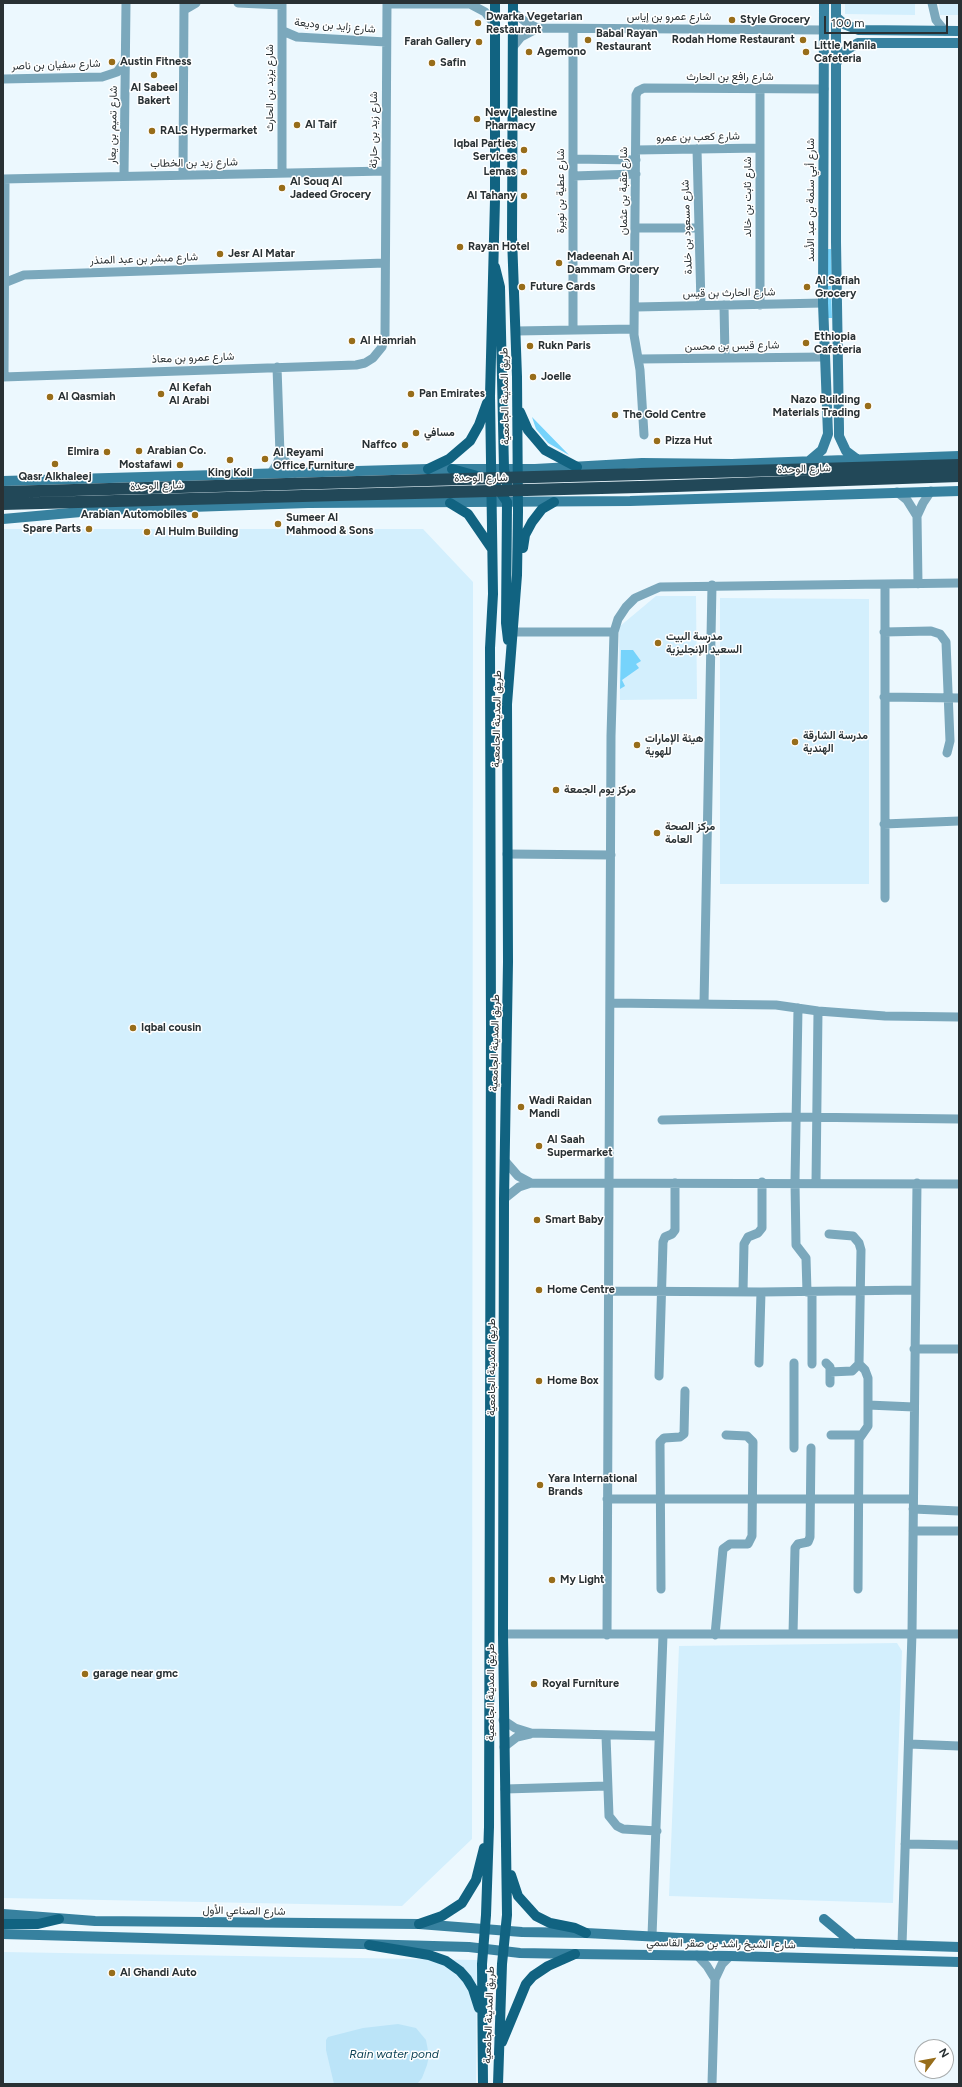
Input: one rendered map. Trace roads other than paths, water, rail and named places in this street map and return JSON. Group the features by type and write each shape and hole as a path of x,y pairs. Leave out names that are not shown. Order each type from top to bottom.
{"highway":[{"name":"شارع الوحدة","path":"3,492 959,465"},
{"name":"شارع الوحدة","path":"3,504 676,486 959,476"}],"main road":[{"name":"طريق المدينة الجامعية","path":"483,2084 483,1949 489,1827 491,1096 490,648 493,594 490,481 490,396 492,262 495,193 495,3"},
{"name":"طريق المدينة الجامعية","path":"498,2084 503,1951 508,1914 508,1855 503,1720 507,704 517,575 518,502 518,406 512,237 513,7"},
{"path":"492,262 498,274 500,287 504,469 508,488 518,502"},
{"path":"428,469 449,459 470,441 479,425 490,396"},
{"path":"518,406 528,430 545,450 577,467"},
{"path":"452,469 474,474 490,481 500,490 507,502 506,623 511,654"},
{"path":"517,575 528,528 542,509 554,502"},
{"path":"450,503 468,514 492,549"},
{"path":"419,1924 435,1920 449,1913 462,1903 468,1896 476,1880 489,1827"},
{"path":"508,1855 514,1887 528,1909 546,1921 575,1928 586,1933"},
{"path":"3,1924 38,1924 59,1919"},
{"path":"369,1945 429,1955 453,1966 467,1980 472,1989 482,2020"},
{"path":"500,2046 526,1984 533,1976 548,1966 575,1954"}],"street":[{"name":"شارع تميم بن يعار","path":"124,176 127,59 126,3"},
{"path":"183,175 184,6 196,3"},
{"path":"238,3 282,4"},
{"path":"387,3 472,4 485,12 495,25"},
{"name":"شارع زيد بن حارثة","path":"379,351 385,335 387,3"},
{"name":"شارع أبي سلمة بن عبد الأسد","path":"809,461 822,450 828,434 823,303 824,3"},
{"path":"836,3 839,436 846,450 858,460"},
{"path":"932,3 936,20 945,31"},
{"name":"شارع يزيد بن الحارث","path":"282,4 282,173"},
{"name":"شارع عمرو بن إياس","path":"513,7 527,24 538,28 824,30"},
{"path":"836,17 844,24 859,30 958,31"},
{"path":"512,47 521,37 538,28"},
{"name":"شارع عطية بن نويرة","path":"573,29 573,330"},
{"name":"شارع زايد بن وديعة","path":"283,31 292,36 302,38 386,42"},
{"path":"913,43 915,39 920,36 943,36 958,31"},
{"path":"836,62 843,52 858,43 959,43"},
{"name":"شارع سفيان بن ناصر","path":"3,79 110,76 117,72 127,59"},
{"name":"شارع رافع بن الحارث","path":"638,91 644,88 824,89"},
{"name":"شارع ثابت بن خالد","path":"760,89 760,305"},
{"name":"شارع عقبة بن عثمان","path":"638,91 636,95 636,308 634,329 639,359 644,435"},
{"name":"شارع كعب بن عمرو","path":"636,150 760,148"},
{"name":"شارع مسعود بن خلدة","path":"697,149 701,305"},
{"path":"573,159 636,160"},
{"name":"شارع زيد بن الخطاب","path":"4,179 386,170"},
{"path":"573,176 636,174"},
{"path":"3,377 4,179"},
{"path":"636,228 699,228"},
{"path":"4,261 11,268 24,274"},
{"name":"شارع مبشر بن عبد المنذر","path":"4,283 24,274 385,264"},
{"name":"شارع الحارث بن قيس","path":"636,308 701,305 823,303"},
{"path":"724,305 725,357"},
{"path":"516,332 634,329"},
{"name":"شارع عمرو بن معاذ","path":"3,377 356,365 369,361 379,351"},
{"path":"825,357 830,372 838,376"},
{"name":"شارع قيس بن محسن","path":"639,359 825,357"},
{"path":"271,473 277,464 280,454 277,367"},
{"path":"280,454 295,473"},
{"path":"3,481 428,469 518,469 642,463 858,460 959,456"},
{"path":"918,584 917,516 931,491"},
{"path":"3,519 96,510 227,505 336,502 491,503 630,501 959,491"},
{"path":"897,492 907,500 917,516"},
{"path":"607,1635 608,1183 611,855 614,632 618,619 626,607 635,598 647,591 660,587 712,585 959,583"},
{"path":"885,584 885,898"},
{"path":"704,1004 712,585"},
{"path":"884,632 930,631 936,632 944,637 948,647 954,698 950,741 947,753"},
{"path":"513,632 614,632"},
{"path":"884,697 954,698"},
{"path":"884,824 959,821"},
{"path":"507,854 611,855"},
{"path":"610,1004 776,1005 818,1011 885,1016 959,1017"},
{"path":"798,1008 795,1117 796,1245 806,1258 812,1364"},
{"path":"816,1182 818,1011"},
{"path":"662,1120 795,1117 959,1119"},
{"path":"505,1161 518,1176 531,1183"},
{"path":"743,1292 744,1244 748,1238 758,1233 762,1228 762,1182"},
{"path":"504,1199 514,1191 531,1183 816,1182 959,1184"},
{"path":"659,1376 663,1242 665,1237 672,1234 676,1230 675,1183"},
{"path":"902,1945 912,1633 917,1183"},
{"path":"829,1234 848,1234 853,1236 859,1243 861,1291 859,1364 852,1371 828,1368 830,1383"},
{"path":"608,1291 809,1292 915,1290"},
{"path":"760,1292 760,1362"},
{"path":"914,1349 959,1349"},
{"path":"794,1363 794,1448"},
{"path":"830,1435 860,1435 867,1428 868,1374 859,1364"},
{"path":"661,1588 660,1442 664,1438 680,1438 684,1434 685,1391"},
{"path":"868,1406 914,1407"},
{"path":"715,1635 722,1552 727,1545 745,1545 750,1542 752,1536 752,1440 748,1436 726,1435"},
{"path":"858,1589 860,1435"},
{"path":"793,1634 795,1548 798,1544 806,1543 810,1539 811,1448"},
{"path":"607,1499 913,1499"},
{"path":"914,1509 959,1511"},
{"path":"913,1531 959,1531"},
{"path":"503,1634 959,1634"},
{"path":"652,1936 663,1635"},
{"path":"503,1720 514,1728 531,1733 606,1736 659,1736"},
{"path":"504,1747 517,1737 531,1733"},
{"path":"606,1736 609,1816 617,1826 623,1829 657,1831"},
{"path":"909,1744 959,1746"},
{"path":"505,1789 607,1786"},
{"path":"905,1844 959,1845"},
{"name":"شارع الصناعي الأول","path":"3,1914 59,1919 419,1924 485,1928"},
{"path":"824,1919 854,1944"},
{"name":"شارع الشيخ راشد بن صقر القاسمي","path":"485,1928 522,1932 959,1947"},
{"path":"3,1934 483,1949"},
{"name":"شارع الشيخ راشد بن صقر القاسمي","path":"483,1949 575,1954 697,1955 959,1962"},
{"path":"697,1955 707,1966 715,1979"},
{"path":"712,2084 715,1979 720,1967 730,1956"}],"water":[{"name":"Rain water pond","path":"398,2024 416,2028 426,2040 429,2056 422,2078 417,2084 334,2084 326,2050 326,2040 328,2037 363,2028"}],"place":[{"name":"Style Grocery","path":"732,20"},
{"name":"Dwarka Vegetarian Restaurant","path":"478,23"},
{"name":"Babal Rayan Restaurant","path":"588,40"},
{"name":"Rodah Home Restaurant","path":"803,40"},
{"name":"Farah Gallery","path":"479,42"},
{"name":"Agemono","path":"529,52"},
{"name":"Little Manila Cafeteria","path":"806,52"},
{"name":"Austin Fitness","path":"112,62"},
{"name":"Safin","path":"432,63"},
{"name":"Al Sabeel Bakert","path":"154,75"},
{"name":"New Palestine Pharmacy","path":"477,119"},
{"name":"Al Taif","path":"297,125"},
{"name":"RALS Hypermarket","path":"152,131"},
{"name":"Iqbal Parties Services","path":"524,150"},
{"name":"Lemas","path":"524,172"},
{"name":"Al Souq Al Jadeed Grocery","path":"282,188"},
{"name":"Al Tahany","path":"524,196"},
{"name":"Rayan Hotel","path":"460,247"},
{"name":"Jesr Al Matar","path":"220,254"},
{"name":"Madeenah Al Dammam Grocery","path":"559,263"},
{"name":"Future Cards","path":"522,287"},
{"name":"Al Safiah Grocery","path":"807,287"},
{"name":"Al Hamriah","path":"352,341"},
{"name":"Ethiopia Cafeteria","path":"806,343"},
{"name":"Rukn Paris","path":"530,346"},
{"name":"Joelle","path":"533,377"},
{"name":"Al Kefah Al Arabi","path":"161,394"},
{"name":"Pan Emirates","path":"411,394"},
{"name":"Al Qasmiah","path":"50,397"},
{"name":"Nazo Building Materials Trading","path":"868,406"},
{"name":"The Gold Centre","path":"615,415"},
{"name":"مسافي","path":"416,433"},
{"name":"Pizza Hut","path":"657,441"},
{"name":"Naffco","path":"405,445"},
{"name":"Arabian Co.","path":"139,451"},
{"name":"Elmira","path":"107,452"},
{"name":"Al Reyami Office Furniture","path":"265,459"},
{"name":"King Koil","path":"230,460"},
{"name":"Qasr Alkhaleej","path":"55,464"},
{"name":"Mostafawi","path":"180,465"},
{"name":"Arabian Automobiles","path":"195,515"},
{"name":"Sumeer Al Mahmood & Sons","path":"278,524"},
{"name":"Spare Parts","path":"89,529"},
{"name":"Al Hulm Building","path":"147,532"},
{"name":"مدرسة البيت السعيد الإنجليزية","path":"658,643"},
{"name":"مدرسة الشارقة الهندية","path":"795,742"},
{"name":"هيئة الإمارات للهوية","path":"637,745"},
{"name":"مركز يوم الجمعة","path":"556,790"},
{"name":"مركز الصحة العامة","path":"657,833"},
{"name":"Iqbal cousin","path":"133,1028"},
{"name":"Wadi Raidan Mandi","path":"521,1107"},
{"name":"Al Saah Supermarket","path":"539,1146"},
{"name":"Smart Baby","path":"537,1220"},
{"name":"Home Centre","path":"539,1290"},
{"name":"Home Box","path":"539,1381"},
{"name":"Yara International Brands","path":"540,1485"},
{"name":"My Light","path":"552,1580"},
{"name":"garage near gmc","path":"85,1674"},
{"name":"Royal Furniture","path":"534,1684"},
{"name":"Al Ghandi Auto","path":"112,1973"}]}
